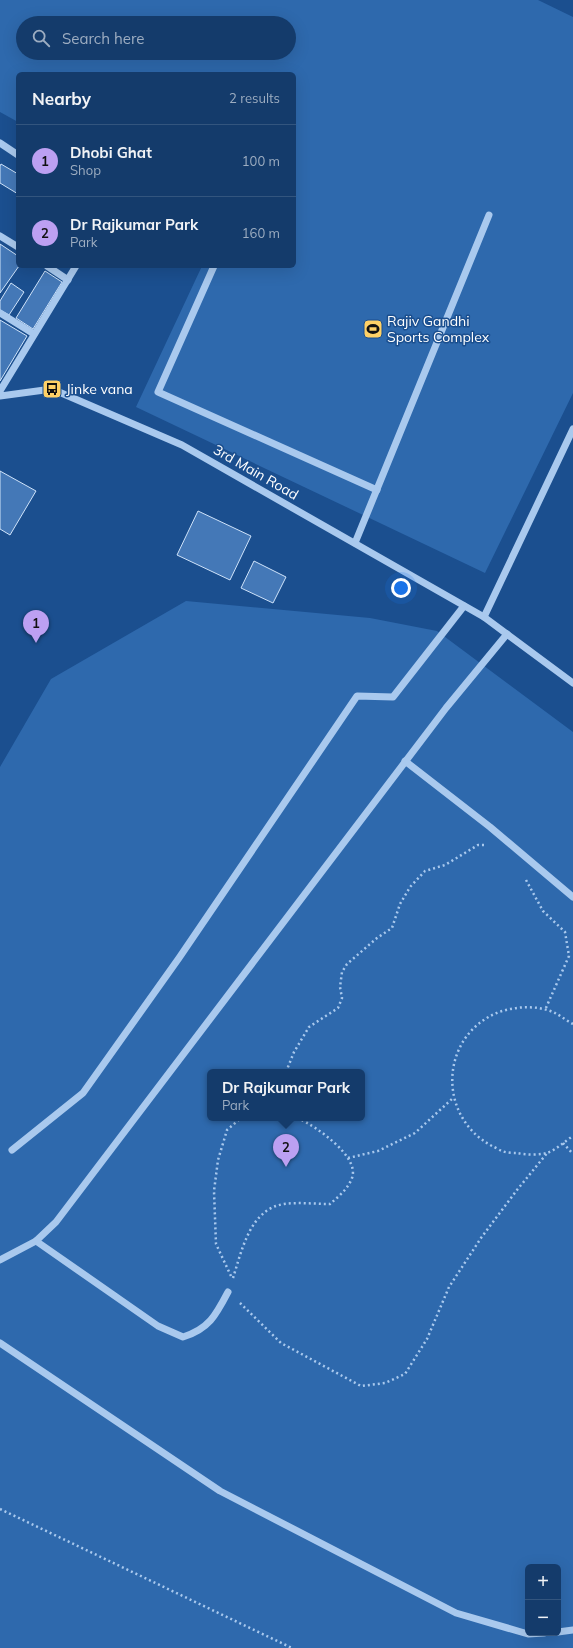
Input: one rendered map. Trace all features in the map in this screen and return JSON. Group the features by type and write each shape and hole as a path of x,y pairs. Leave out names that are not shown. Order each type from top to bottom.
{"street":[{"path":"0,143 16,154"},
{"path":"355,543 489,215"},
{"path":"0,236 16,246"},
{"path":"50,268 68,280"},
{"path":"0,391 75,268"},
{"path":"213,268 158,392 377,490"},
{"path":"0,313 34,334"},
{"name":"3rd Main Road","path":"0,396 52,390 182,445 484,617 573,683"},
{"path":"484,617 573,429"},
{"path":"12,1150 83,1093 179,958 358,696 393,697 464,606"},
{"path":"0,1260 36,1241 56,1222 405,761 446,708 507,634"},
{"path":"405,761 490,827 573,897"},
{"path":"36,1241 158,1326 183,1337 194,1334 208,1324 228,1292"},
{"path":"0,1343 220,1491 456,1613 525,1633"},
{"path":"561,1632 573,1630"}],"path":[{"path":"287,1069 294,1052 309,1027 338,1008 342,998 340,987 342,972 348,964 377,938 392,928 400,904 410,887 425,871 445,865 478,845 491,844"},
{"path":"526,878 543,911 565,932 569,956 546,1010"},
{"path":"548,1152 527,1155 502,1151 480,1139 463,1121 453,1098 452,1073 458,1050 471,1031 489,1016 510,1008 533,1007 555,1013 573,1024"},
{"path":"348,1158 378,1151 415,1133 453,1098"},
{"path":"238,1121 227,1130 218,1160 214,1191 216,1244 233,1279 243,1246 255,1221 268,1208 284,1204 330,1204 344,1192 352,1178 352,1163 343,1151 313,1126 304,1121"},
{"path":"228,1292 281,1343 361,1386 385,1383 405,1374 427,1339 449,1287 481,1238 548,1152 573,1136"},
{"path":"563,1143 573,1154"},
{"path":"0,1509 292,1648"}],"shaded area":[{"name":"Rajiv Gandhi Sports Complex","path":"0,0 538,0 573,17 573,393 485,573 136,407 201,268 296,268 296,72 16,72 16,121 0,112"},
{"path":"186,601 370,618 437,631 573,732 573,1648 0,1648 0,767 51,679"}],"building":[{"path":"1,164 16,173 16,193 0,183"},
{"path":"0,244 16,255 16,268 18,268 0,293"},
{"path":"45,271 62,282 33,329 16,318"},
{"path":"11,283 24,292 9,315 0,310 0,301"},
{"path":"0,320 27,336 0,381"},
{"path":"0,471 36,491 10,535 0,529"},
{"path":"198,511 251,536 230,580 177,555"},
{"path":"254,561 286,577 273,603 241,588"}],"place":[{"name":"Rajiv Gandhi Sports Complex","path":"373,329"},
{"name":"Jinke vana","path":"52,389"},
{"name":"Dhobi Ghat","path":"36,643"},
{"name":"Dr Rajkumar Park","path":"286,1167"}]}
